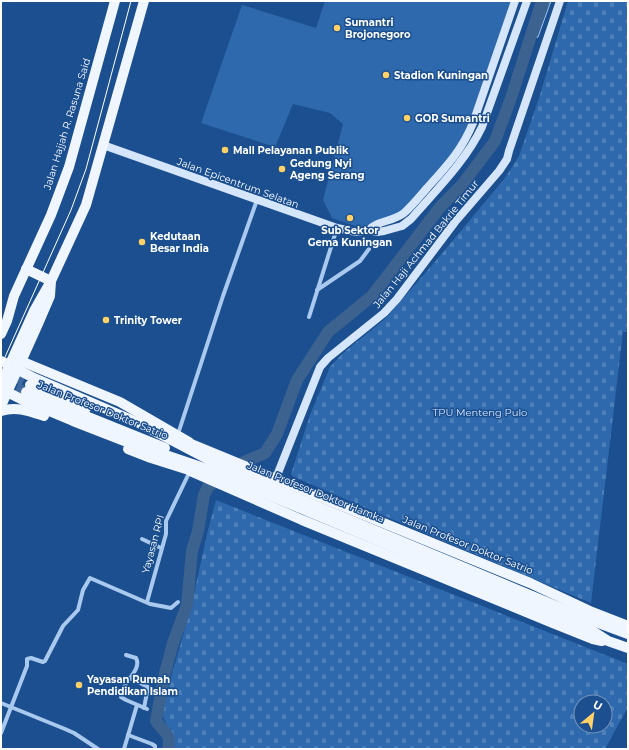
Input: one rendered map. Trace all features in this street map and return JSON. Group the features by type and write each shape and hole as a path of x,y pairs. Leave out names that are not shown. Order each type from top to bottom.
{"main road":[{"name":"Jalan Hajjah R. Rasuna Said","path":"1,334 7,322 14,296 51,215 69,167 115,1"},
{"path":"1,384 34,311 51,282 86,205 144,1"},
{"path":"26,268 51,282"},
{"path":"1,406 50,296 51,282"},
{"name":"Jalan Hajjah R. Rasuna Said","path":"1,319 14,296"},
{"name":"Jalan Profesor Doktor Hamka","path":"1,361 32,377 141,424 223,467 584,622 591,630 608,641"},
{"path":"21,361 120,402 189,442"},
{"path":"33,412 25,405 20,395 28,377 32,373 42,370"},
{"name":"Jalan Profesor Doktor Satrio","path":"608,641 593,639 309,523 190,471 167,449 28,388 156,436 189,442 530,583 592,612 628,626"},
{"name":"Jalan Profesor Doktor Hamka","path":"1,389 61,416 127,442 207,469 584,622 628,634"},
{"path":"1,411 9,408 18,408 33,412 151,458 190,471"},
{"path":"608,641 628,648"}],"street":[{"path":"381,222 384,231 402,226 411,219 449,170 469,132 516,1"},
{"path":"369,230 374,224 392,220 404,213 468,153 482,127 528,1"},
{"name":"Jalan Haji Achmad Bakrie Timur","path":"276,478 320,367 328,358 389,308 455,222 503,166 510,151 560,1"},
{"name":"Jalan Epicentrum Selatan","path":"103,145 336,228 356,232 369,230 377,232 384,231"},
{"path":"178,435 223,296 257,200"},
{"path":"309,317 336,228"},
{"path":"317,290 360,261 370,249"},
{"name":"Yayasan RPI","path":"147,602 166,534 166,521 190,471"},
{"path":"142,538 161,548"},
{"path":"1,733 27,666 27,659 31,658 43,662 45,661 63,626 78,610 83,590 90,578 147,602 171,608 178,602"},
{"path":"126,655 137,661 136,670 130,678 122,689 121,696 126,700 146,709 148,688 130,678"},
{"path":"1,703 74,733 98,749"},
{"path":"124,749 137,705"},
{"path":"128,735 154,745 155,749"}],"green space":[{"name":"GOR Sumantri","path":"325,1 518,1 471,135 444,177 422,197 410,214 390,222 358,227 332,218 323,200 343,124 330,113 293,104 275,147 201,123 242,5 316,28"},
{"name":"TPU Menteng Pulo","path":"568,1 628,1 628,332 623,332 591,603 405,525 294,477 291,474 310,415 330,367 342,354 385,319 505,178 519,156 540,95"},
{"path":"216,500 628,664 628,707 605,749 172,749 174,739 161,713 191,607"}],"water":[{"path":"539,1 551,1 538,37 527,40"}],"waterway":[{"path":"244,462 265,453 277,434 297,380 328,332 372,296 441,206 461,186 495,141 511,98 542,1"},
{"path":"168,749 168,736 156,721 164,677 173,643 187,605 192,551 198,531 204,495 208,487 214,482"}],"tunnel":[{"path":"1,370 30,385"},
{"path":"3,381 26,392"}],"tram line":[{"path":"1,366 71,210 86,169 131,1"}],"place":[{"name":"Sumantri Brojonegoro","path":"337,28"},
{"name":"Stadion Kuningan","path":"386,75"},
{"name":"GOR Sumantri","path":"407,118"},
{"name":"Mall Pelayanan Publik","path":"225,150"},
{"name":"Gedung Nyi Ageng Serang","path":"282,169"},
{"name":"Sub Sektor Gema Kuningan","path":"350,218"},
{"name":"Kedutaan Besar India","path":"142,242"},
{"name":"Trinity Tower","path":"106,320"},
{"name":"Yayasan Rumah Pendidikan Islam","path":"79,685"}]}
